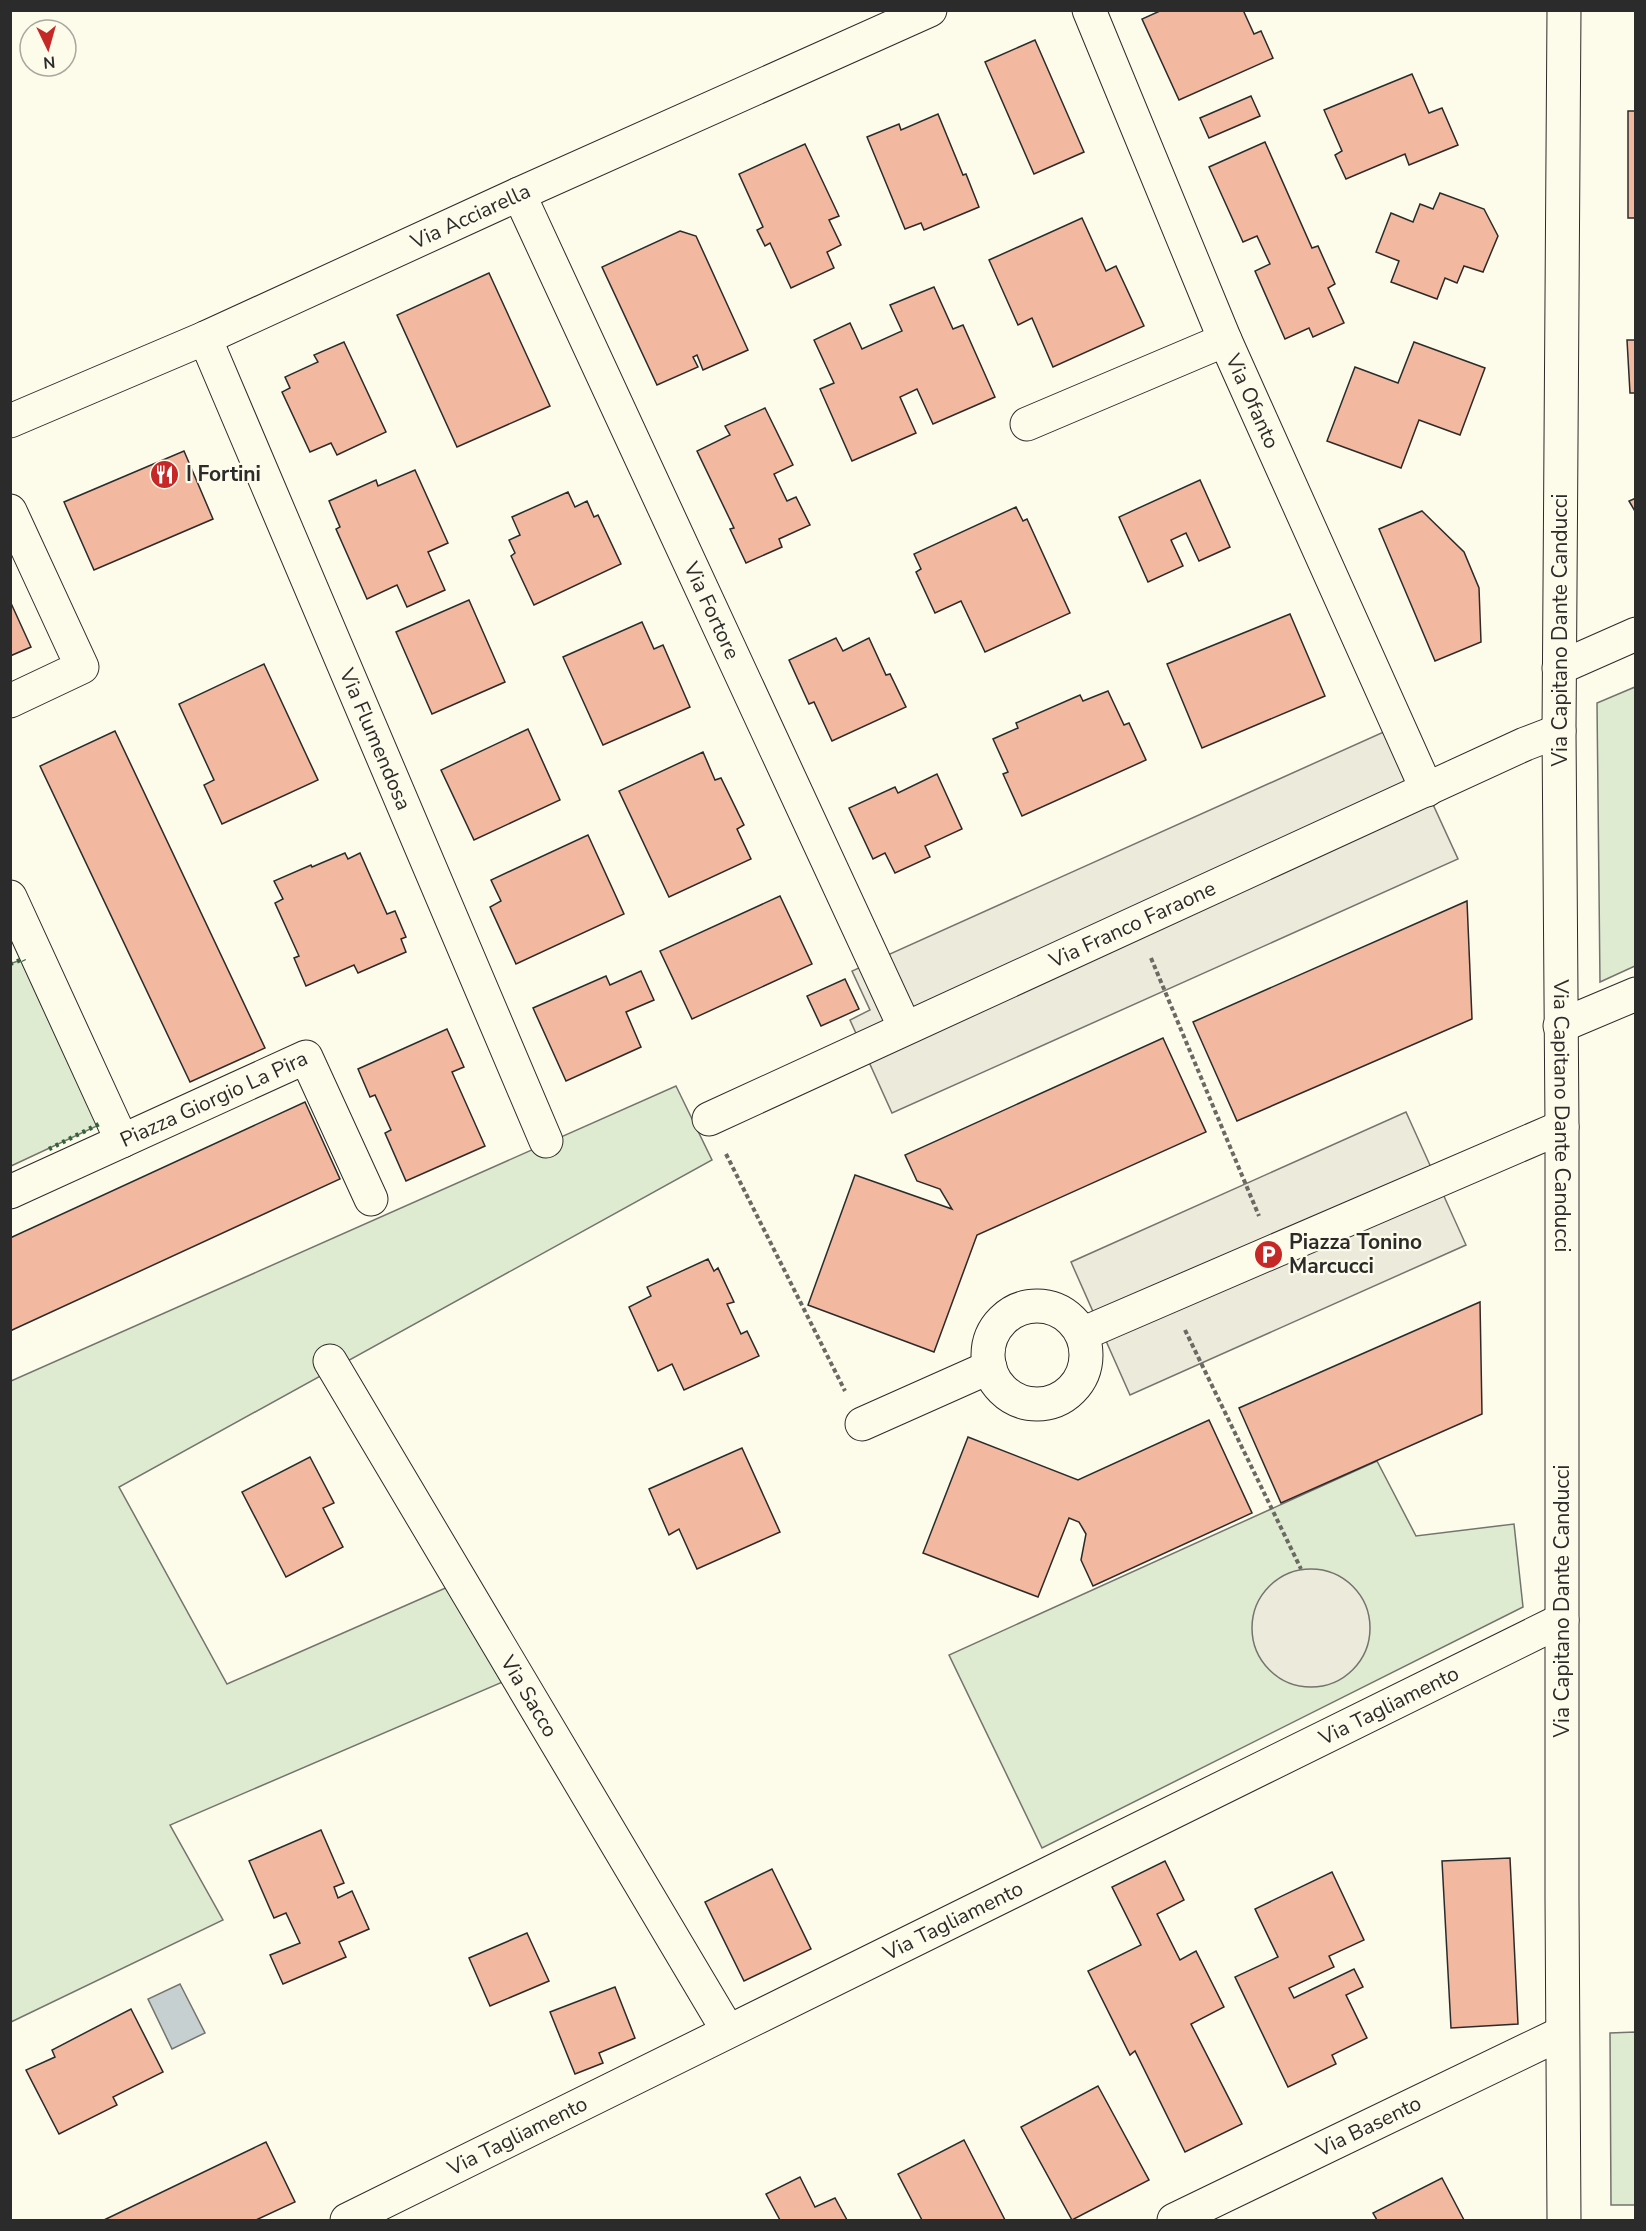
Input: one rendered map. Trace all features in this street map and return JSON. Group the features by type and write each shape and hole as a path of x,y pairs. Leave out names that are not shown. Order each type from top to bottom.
{"street":[{"name":"Via Acciarella","path":"10,421 205,338 930,10"},
{"name":"Via Ofanto","path":"1089,10 1226,340 1426,790"},
{"name":"Via Capitano Dante Canducci","path":"1564,10 1558,731 1562,1127 1564,2220"},
{"name":"Via Fortore","path":"519,194 905,1028"},
{"name":"Via Flumendosa","path":"205,338 546,1142"},
{"path":"1027,424 1226,340"},
{"path":"10,511 82,667 10,701"},
{"path":"1559,668 1635,634"},
{"name":"Via Franco Faraone","path":"708,1119 1558,731"},
{"path":"10,897 18,933 122,1141"},
{"path":"1560,1026 1635,994"},
{"name":"Piazza Giorgio La Pira","path":"10,1192 306,1057 371,1199"},
{"path":"1082,1334 1562,1127"},
{"path":"1028,1306 1045,1306 1060,1311 1073,1320 1082,1334 1086,1350 1086,1366 1079,1381 1068,1393 1054,1401 1038,1404 1022,1401 1008,1394 996,1382 990,1367 988,1351 992,1336 1000,1322 1013,1312 1028,1306"},
{"name":"Via Sacco","path":"330,1361 728,2031"},
{"path":"862,1424 990,1367"},
{"name":"Via Tagliamento","path":"346,2220 1562,1620"},
{"name":"Via Basento","path":"1174,2220 1563,2032"}],"path":[{"path":"1136,923 1274,1250"},
{"path":"708,1119 862,1424"},
{"path":"1169,1296 1302,1569"}],"green space":[{"path":"1635,687 1635,966 1600,982 1597,703"},
{"path":"23,959 99,1125 11,1166 10,964"},
{"path":"676,1086 712,1160 119,1487 227,1684 450,1586 505,1681 170,1825 223,1920 11,2022 11,1381"},
{"path":"1377,1461 1416,1536 1514,1524 1523,1607 1042,1848 949,1655"},
{"path":"1635,2032 1635,2205 1611,2205 1610,2033"}],"shaded area":[{"path":"1397,726 1458,859 892,1113 850,1020 870,1010 852,971"},
{"name":"Piazza Tonino Marcucci","path":"1406,1112 1466,1245 1130,1395 1071,1262"},
{"path":"1311,1569 1334,1573 1353,1586 1366,1605 1370,1628 1366,1651 1353,1670 1334,1683 1311,1687 1288,1683 1269,1670 1256,1651 1252,1628 1256,1605 1269,1586 1288,1573"},
{"path":"180,1984 205,2033 172,2049 148,1999"}],"building":[{"path":"1162,10 1243,10 1254,34 1261,31 1273,58 1179,100 1142,19"},
{"path":"1035,40 1084,152 1034,174 985,62"},
{"path":"1412,74 1429,113 1442,108 1458,145 1409,165 1405,154 1346,179 1335,155 1342,151 1324,110"},
{"path":"1251,96 1260,116 1209,138 1200,118"},
{"path":"1628,111 1636,111 1636,218 1628,218"},
{"path":"938,114 979,207 924,230 921,223 905,229 867,137 899,124 901,130"},
{"path":"1265,142 1312,248 1318,246 1335,284 1328,288 1344,323 1313,337 1309,328 1285,339 1255,271 1270,264 1257,236 1243,242 1209,167"},
{"path":"805,144 839,216 829,220 841,245 827,252 834,268 791,288 770,243 765,246 757,230 763,227 739,174"},
{"path":"1440,193 1484,209 1498,236 1483,272 1464,266 1457,283 1445,278 1437,299 1391,282 1399,261 1376,252 1391,213 1413,222 1420,204 1433,209"},
{"path":"1082,218 1106,271 1116,266 1144,326 1053,367 1032,318 1018,325 989,260"},
{"path":"680,231 696,236 748,350 703,370 697,355 693,357 698,367 657,385 602,267"},
{"path":"489,273 550,406 457,447 397,315"},
{"path":"934,287 953,329 963,325 995,397 933,424 917,389 900,397 916,433 852,461 820,389 834,383 814,340 850,323 862,349 902,331 890,305"},
{"path":"1627,340 1636,340 1636,393 1630,393"},
{"path":"344,342 386,432 337,455 331,443 310,452 282,392 290,388 285,377 318,362 314,355"},
{"path":"1414,342 1485,368 1460,435 1419,420 1401,468 1327,441 1355,367 1398,383"},
{"path":"765,408 793,465 774,474 787,501 796,497 810,525 779,539 782,547 746,563 730,529 734,528 697,451 730,435 725,426"},
{"path":"184,451 213,519 94,570 64,502"},
{"path":"415,470 448,543 428,552 445,590 407,607 397,585 367,599 336,529 340,527 329,501 376,480 378,486"},
{"path":"1200,480 1230,547 1199,561 1186,533 1171,540 1183,566 1148,582 1119,517"},
{"path":"568,492 575,507 587,501 594,517 598,515 621,564 534,605 511,556 515,553 509,540 520,535 512,517"},
{"path":"1636,498 1636,513 1629,501"},
{"path":"1016,507 1023,521 1027,519 1070,613 985,652 961,601 935,613 916,572 921,569 914,554"},
{"path":"1422,511 1464,552 1479,588 1481,642 1435,661 1379,529"},
{"path":"469,600 505,682 432,714 396,632"},
{"path":"10,601 31,647 10,656"},
{"path":"1290,614 1325,696 1202,748 1167,664"},
{"path":"642,622 654,649 663,645 690,707 603,745 563,657"},
{"path":"836,638 843,651 869,638 886,675 890,674 906,707 832,741 814,702 809,704 789,660"},
{"path":"264,664 318,780 222,824 204,785 214,780 179,704"},
{"path":"1108,691 1124,725 1129,723 1146,760 1022,816 1003,774 1008,772 993,739 1018,728 1016,723 1080,695 1083,701"},
{"path":"528,729 560,800 474,840 441,770"},
{"path":"115,731 265,1048 190,1082 40,766"},
{"path":"703,752 715,780 721,778 744,825 737,829 751,859 669,897 619,791"},
{"path":"937,774 962,829 925,846 930,857 895,873 885,853 873,859 849,808 895,787 898,793"},
{"path":"588,835 624,914 516,964 490,907 501,901 491,880"},
{"path":"345,853 348,859 360,853 387,914 395,911 406,937 401,939 406,952 358,973 354,965 306,986 294,958 299,956 275,903 283,899 274,881"},
{"path":"780,896 812,964 692,1019 660,951"},
{"path":"1467,901 1472,1019 1237,1121 1193,1022"},
{"path":"641,971 654,1000 626,1012 641,1047 566,1081 533,1008 606,976 610,985"},
{"path":"845,979 859,1009 821,1026 807,996"},
{"path":"447,1029 464,1067 452,1072 485,1146 406,1181 385,1133 391,1130 375,1095 370,1097 358,1069"},
{"path":"1163,1038 1206,1132 977,1235 934,1352 808,1305 855,1175 952,1209 940,1189 917,1181 905,1155"},
{"path":"305,1102 340,1179 10,1331 10,1238"},
{"path":"708,1259 714,1271 718,1268 734,1302 727,1304 741,1334 747,1331 759,1356 684,1390 672,1364 658,1371 629,1307 651,1296 647,1287"},
{"path":"1480,1302 1482,1414 1281,1503 1239,1408"},
{"path":"1209,1420 1252,1513 1093,1586 1081,1560 1086,1534 1079,1522 1069,1518 1038,1597 923,1553 968,1437 1078,1480"},
{"path":"742,1448 780,1532 697,1569 679,1529 669,1535 649,1489"},
{"path":"310,1457 334,1503 323,1508 343,1547 286,1577 242,1492"},
{"path":"321,1830 344,1883 334,1887 338,1898 352,1891 369,1929 339,1942 346,1957 283,1984 270,1955 300,1943 286,1913 274,1918 249,1861"},
{"path":"1510,1858 1518,2024 1451,2028 1442,1861"},
{"path":"1165,1861 1184,1900 1157,1914 1180,1960 1196,1951 1224,2007 1191,2024 1242,2124 1185,2152 1135,2051 1130,2055 1088,1971 1141,1945 1112,1887"},
{"path":"772,1869 811,1949 744,1981 705,1902"},
{"path":"1332,1872 1364,1940 1329,1956 1334,1967 1289,1988 1294,1998 1354,1969 1363,1987 1346,1995 1367,2038 1332,2055 1336,2064 1288,2087 1235,1977 1278,1957 1255,1909"},
{"path":"527,1933 549,1981 490,2006 469,1958"},
{"path":"615,1987 635,2038 599,2053 603,2063 575,2074 550,2012"},
{"path":"131,2009 163,2072 113,2097 117,2105 59,2134 26,2070 55,2057 52,2050"},
{"path":"1098,2086 1149,2180 1072,2220 1021,2127"},
{"path":"964,2140 1005,2220 922,2220 898,2174"},
{"path":"266,2142 295,2202 256,2220 104,2220"},
{"path":"800,2177 815,2207 835,2198 847,2220 780,2220 766,2194"},
{"path":"1442,2178 1464,2220 1377,2220 1373,2213"}],"hedge":[{"path":"10,964 23,959 24,961"},
{"path":"49,1149 99,1124"}],"place":[{"name":"I Fortini","path":"165,474"},
{"name":"Piazza Tonino Marcucci","path":"1268,1254"}]}
